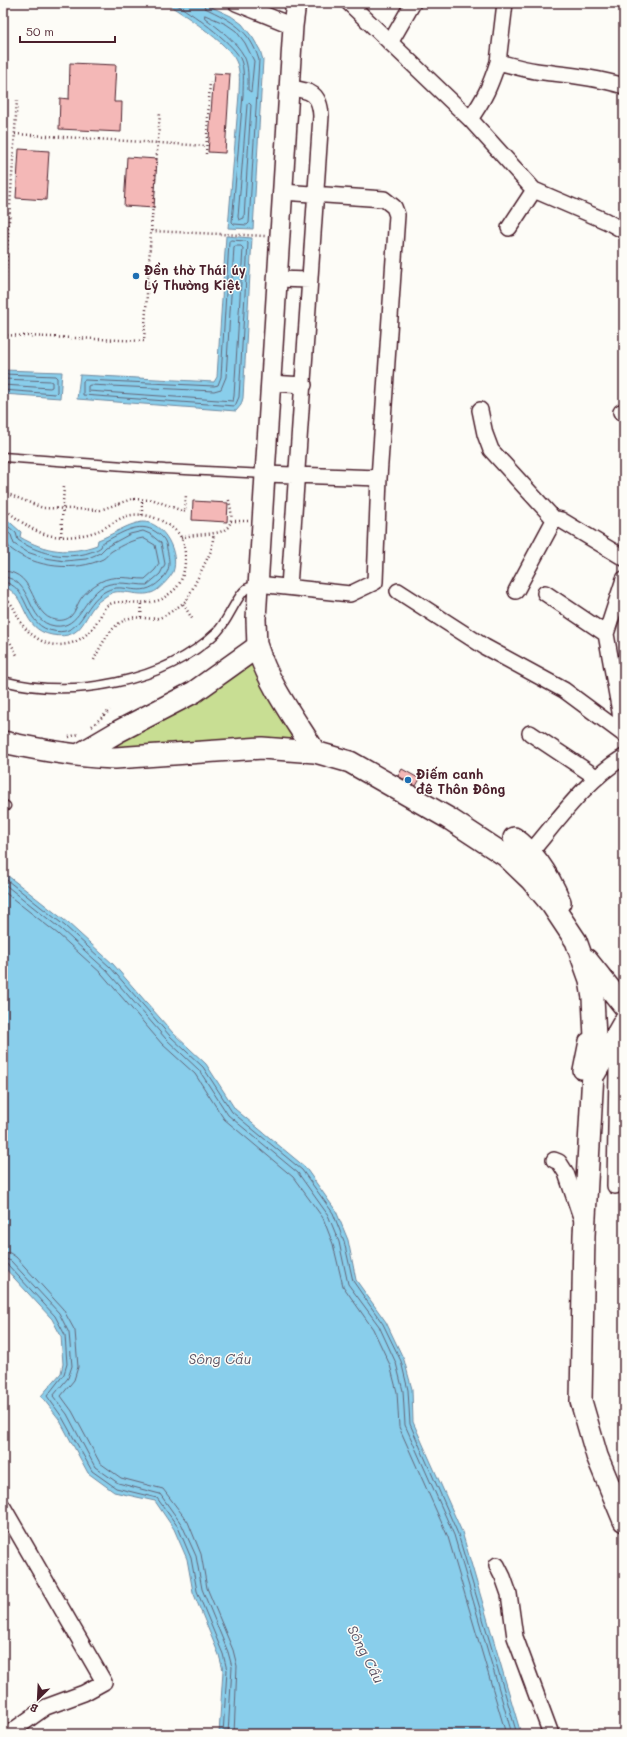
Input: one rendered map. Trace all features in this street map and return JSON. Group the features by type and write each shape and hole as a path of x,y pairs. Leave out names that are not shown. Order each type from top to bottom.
{"main road":[{"path":"78,755 119,731 194,692 257,647 262,664 270,679 315,752"},
{"path":"3,742 78,755 115,758 262,748 315,752 350,762 374,774 448,818 506,856 531,880 552,905 571,933"},
{"path":"514,838 530,853 553,886 571,933 582,955 590,980 593,998 595,1036 587,1075 581,1401 597,1456 624,1521"},
{"path":"582,955 624,1006"},
{"path":"587,1075 624,1022"}],"street":[{"path":"236,3 293,26"},
{"path":"257,647 256,619 276,279 293,26 296,3"},
{"path":"349,3 470,119 534,190 606,221 624,231"},
{"path":"390,43 413,3"},
{"path":"470,119 484,100 490,88 498,62 505,3"},
{"path":"498,62 536,71 583,76 624,86"},
{"path":"289,88 303,90 316,96 320,102 321,116 298,475 289,587"},
{"path":"509,228 534,190"},
{"path":"258,584 350,594 375,582 379,478 397,215 394,207 384,199 282,192"},
{"path":"276,279 310,280"},
{"path":"270,383 304,385"},
{"path":"480,410 485,434 491,450 555,520 562,520 624,558"},
{"path":"265,474 379,478"},
{"path":"516,591 555,520"},
{"path":"623,734 622,711 606,634 624,579"},
{"path":"398,591 484,646 564,690 623,734"},
{"path":"545,593 606,634"},
{"path":"530,733 596,777"},
{"path":"530,853 596,777 609,766 624,757"},
{"path":"615,1186 617,1070 624,1038"},
{"path":"554,1160 559,1162 566,1173 584,1224"},
{"path":"3,1507 104,1682 84,1693 46,1707 8,1734"},
{"path":"497,1565 509,1594 515,1637 551,1734"}],"lane":[{"path":"3,457 165,469 265,474"},
{"path":"3,681 41,687 72,687 116,684 154,672 191,653 217,632 227,620 246,589 258,584"}],"path":[{"path":"206,154 210,82"},
{"path":"3,313 17,100"},
{"path":"3,335 144,341 160,112"},
{"path":"15,134 206,146"},
{"path":"151,231 267,236"},
{"path":"61,536 64,486"},
{"path":"3,492 43,508 100,510 132,500 154,500 185,512 186,494"},
{"path":"181,538 194,534 214,534 222,532 231,521 232,510 228,497"},
{"path":"142,500 142,515"},
{"path":"3,508 21,522 38,532 52,536 78,536 100,530 127,516 142,515 160,520 178,533 181,538 185,554 185,564 181,581 176,588 162,599 150,603 115,602 109,604 88,634 78,640 57,645 38,639 21,622 11,603 3,598"},
{"path":"231,521 250,522"},
{"path":"94,660 106,638 118,624 128,618 160,617 183,604 191,594 211,551 214,534"},
{"path":"141,617 142,603"},
{"path":"183,604 193,620"},
{"path":"3,629 17,655"},
{"path":"91,727 100,721 110,710"},
{"path":"64,738 85,730"}],"green space":[{"path":"251,665 296,736 292,743 116,748 115,744 246,666"}],"water":[{"path":"165,3 203,3 231,16 242,24 260,50 263,60 253,229 228,228 239,94 238,65 232,54 215,38 182,13"},
{"path":"226,236 252,238 243,398 241,405 236,411 77,399 80,375 214,382 217,377"},
{"path":"3,370 62,372 60,398 3,394"},
{"path":"3,516 21,532 20,537 29,542 48,549 67,551 97,545 98,540 130,525 142,522 150,523 163,533 172,548 175,565 173,572 157,590 152,593 142,594 115,592 110,594 96,605 83,624 72,634 63,636 42,632 34,626 29,619 17,597 3,586"},
{"name":"Sông Cầu","path":"3,872 68,923 113,964 173,1033 206,1064 235,1109 305,1167 336,1211 348,1240 356,1280 386,1322 404,1360 412,1389 413,1422 462,1532 521,1734 219,1734 223,1670 219,1655 193,1592 187,1559 174,1529 155,1501 114,1492 88,1473 59,1419 41,1396 61,1373 63,1364 61,1336 52,1319 3,1266"}],"building":[{"path":"70,63 116,65 114,102 122,102 121,132 59,129 60,98 69,99"},
{"path":"214,73 230,74 225,153 208,152"},
{"path":"19,149 49,151 46,200 16,198"},
{"path":"127,157 157,159 154,208 124,206"},
{"path":"193,501 228,503 227,522 192,520"},
{"path":"402,769 420,779 416,786 398,776"}],"place":[{"name":"Đền thờ Thái úy Lý Thường Kiệt","path":"136,276"},
{"name":"Điếm canh đê Thôn Đông","path":"408,780"}]}
